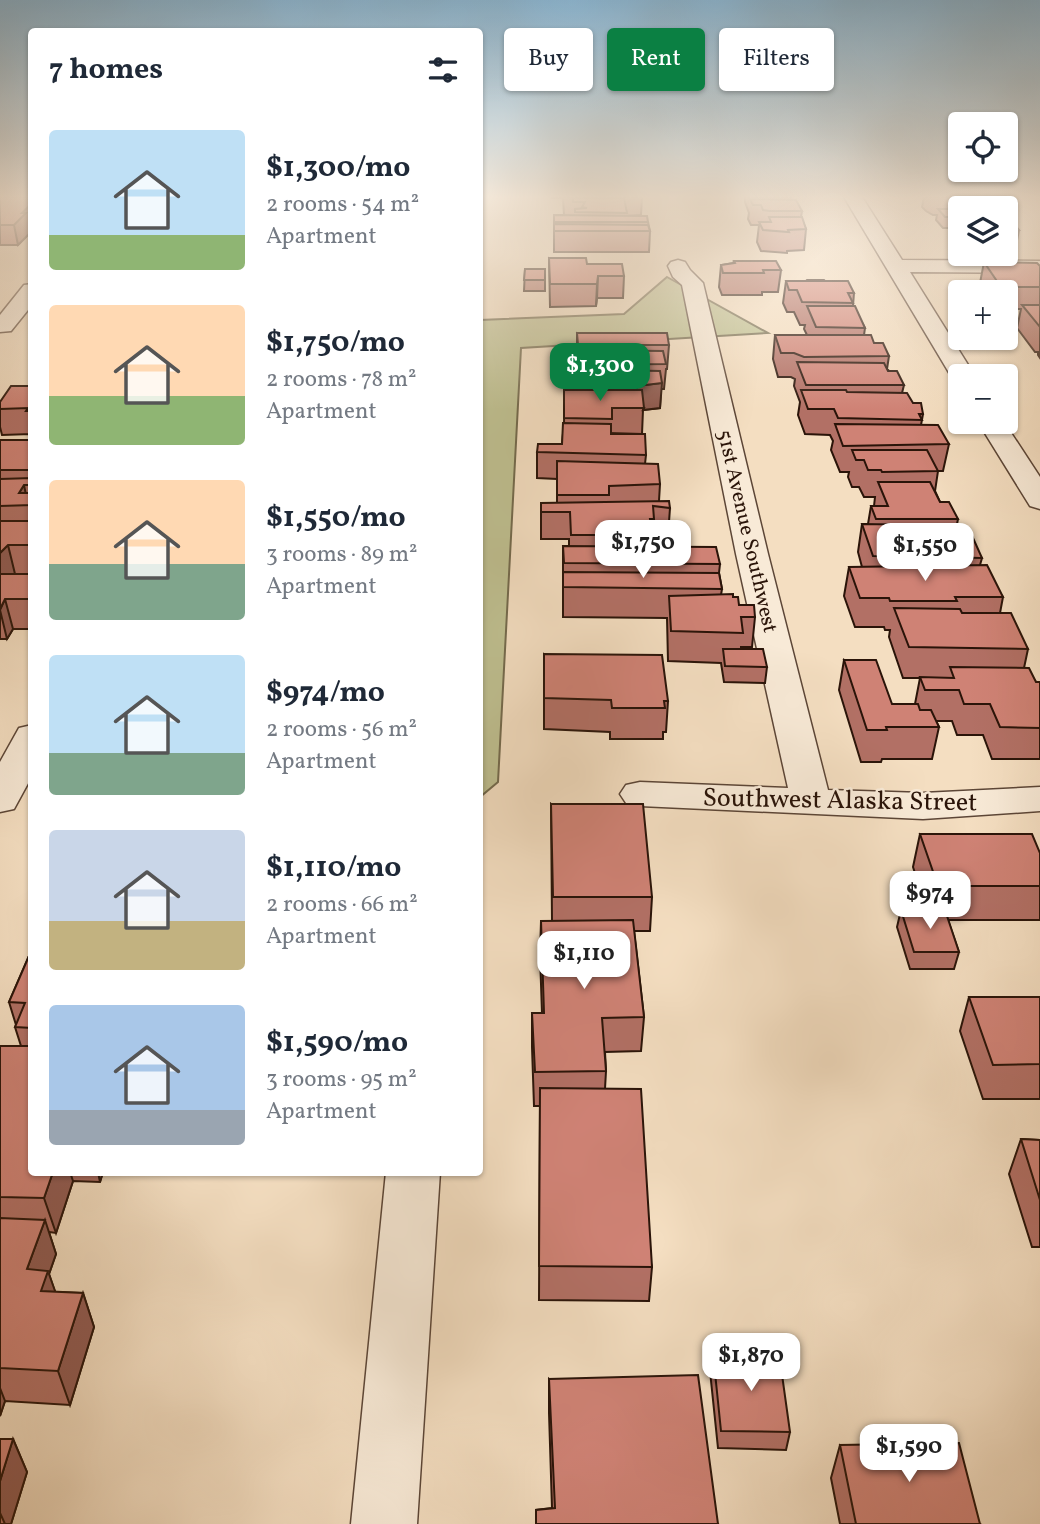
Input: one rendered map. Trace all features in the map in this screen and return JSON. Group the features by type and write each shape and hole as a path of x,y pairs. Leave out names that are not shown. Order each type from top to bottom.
{"street":[{"name":"51st Avenue Southwest","path":"679,268 680,273 692,283 752,554 811,801"},
{"path":"896,268 956,364"},
{"path":"3,326 28,295"},
{"path":"999,434 1040,500"},
{"path":"0,800 28,744"},
{"name":"Southwest Alaska Street","path":"640,794 923,806 1040,799"},
{"path":"384,1524 413,1176"}],"green space":[{"path":"667,277 768,333 521,348 498,782 483,794 483,320 624,314"}],"building":[{"path":"549,268 623,268 624,276 598,276 597,284 550,284"},
{"path":"722,268 781,270 763,270 764,273 723,273"},
{"path":"988,268 1040,268 1040,287 1018,287 1018,280 996,280"},
{"path":"525,269 545,269 545,280 524,280"},
{"path":"786,281 848,281 854,293 848,293 853,303 802,302 797,290 789,290"},
{"path":"1022,305 1040,305 1040,327"},
{"path":"807,306 855,306 865,328 816,327"},
{"path":"577,333 667,333 669,345 578,345"},
{"path":"775,335 871,335 874,343 883,343 889,356 804,357 794,353 781,353"},
{"path":"571,350 663,351 666,364 572,365"},
{"path":"797,362 884,363 888,371 897,371 904,385 806,385"},
{"path":"565,369 660,371 662,383 637,386 565,384"},
{"path":"11,386 28,386 28,408 0,409 0,402"},
{"path":"564,390 642,390 644,408 612,408 612,419 564,418"},
{"path":"801,390 907,393 913,403 921,403 923,414 919,414 922,420 838,418 834,409 808,409"},
{"path":"563,423 611,424 611,434 645,434 646,455 537,452 538,444 562,444"},
{"path":"835,424 938,425 949,444 843,446"},
{"path":"0,440 28,440 28,470 0,470"},
{"path":"852,450 927,450 938,471 868,470 864,460 856,460"},
{"path":"557,461 658,464 660,484 609,486 609,495 557,495"},
{"path":"28,478 28,485 24,485 19,493 28,493 28,505 0,506 0,479"},
{"path":"878,482 930,482 940,502 949,502 958,519 876,519 871,506 888,506"},
{"path":"669,501 670,508 653,506 654,519 650,519 653,535 571,535 570,512 541,512 541,503"},
{"path":"0,521 28,521 28,545 8,545 0,553"},
{"path":"862,524 969,529 982,558 873,556"},
{"path":"563,546 716,547 720,564 564,563"},
{"path":"987,565 1003,597 955,597 957,601 860,598 849,567"},
{"path":"563,572 719,573 722,589 563,587"},
{"path":"0,574 28,574 28,599 5,599 0,609"},
{"path":"733,594 733,597 738,597 739,605 754,605 755,617 741,617 743,633 671,631 669,596"},
{"path":"894,608 1011,613 1028,649 909,647"},
{"path":"723,649 763,649 767,667 725,666"},
{"path":"544,654 662,655 668,701 664,701 665,708 612,708 611,700 544,698"},
{"path":"844,660 876,660 892,704 918,704 920,710 931,710 939,727 886,727 887,730 867,730"},
{"path":"950,667 1029,668 1036,682 1040,682 1040,728 1000,727 990,704 964,704 959,690 925,690 920,677 954,678"},
{"path":"551,804 643,804 652,897 553,897"},
{"path":"920,834 1032,834 1040,853 1040,886 938,886"},
{"path":"901,910 945,910 959,952 914,952"},
{"path":"633,920 644,1017 602,1018 606,1071 535,1072 532,1013 544,1013 541,921"},
{"path":"28,958 28,1028 15,1027 25,1003 9,1002"},
{"path":"969,997 1040,997 1040,1064 993,1065"},
{"path":"0,1046 28,1046 28,1176 52,1176 44,1198 0,1197"},
{"path":"540,1088 641,1089 652,1267 539,1266"},
{"path":"1021,1139 1040,1140 1040,1200"},
{"path":"0,1218 45,1220 27,1269 48,1271 41,1291 83,1293 58,1371 0,1368"},
{"path":"713,1353 779,1353 790,1432 721,1431"},
{"path":"698,1375 718,1524 536,1524 536,1510 555,1508 549,1379"},
{"path":"0,1439 13,1439 0,1481"},
{"path":"959,1443 980,1524 856,1524 840,1445"}]}
